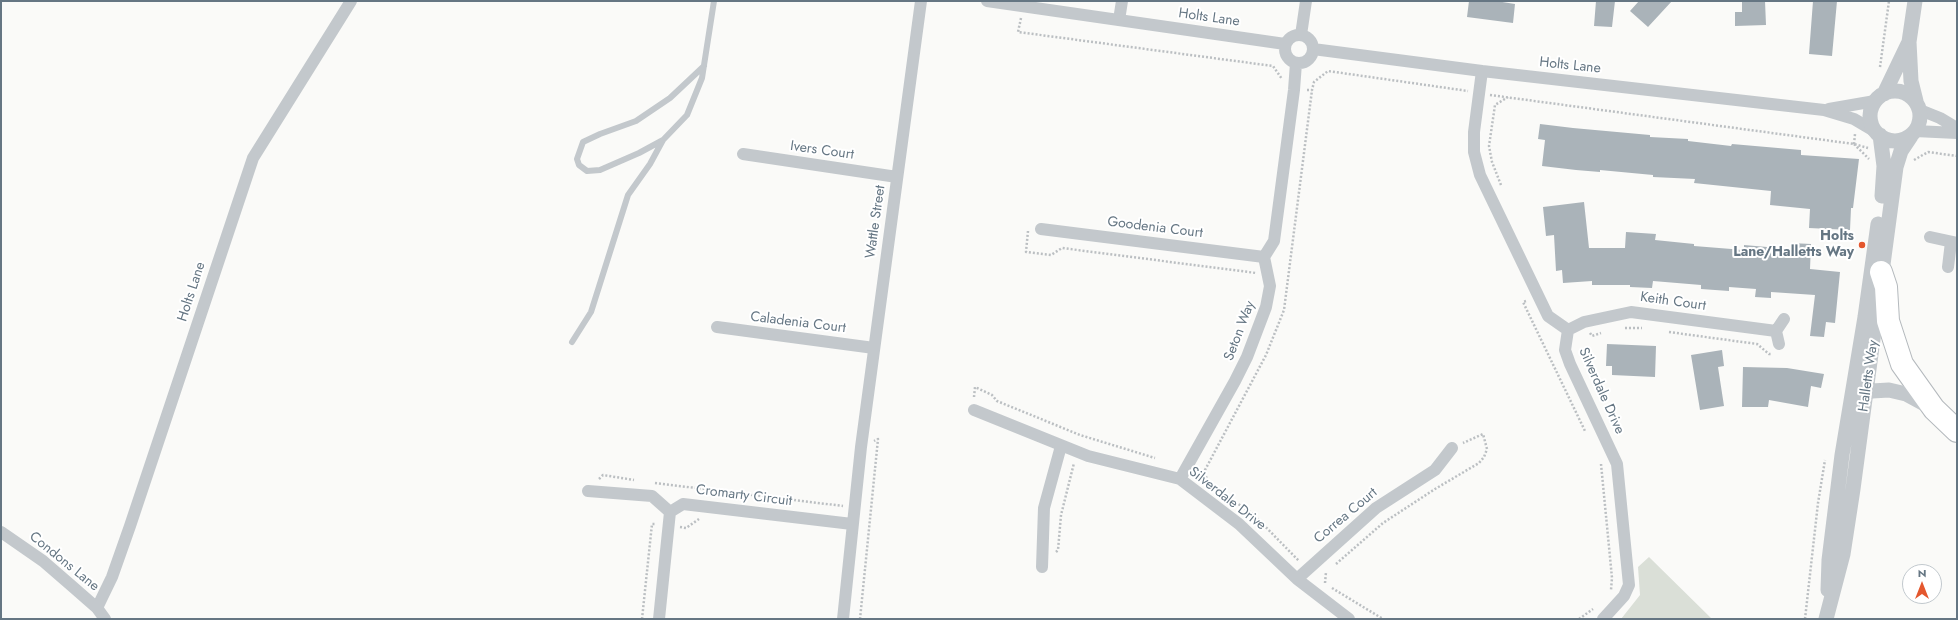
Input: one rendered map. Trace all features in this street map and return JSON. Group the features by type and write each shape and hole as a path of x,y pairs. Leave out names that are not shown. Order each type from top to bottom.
{"highway":[{"path":"1881,272 1886,287 1888,321 1894,344 1902,364 1934,409 1957,431"}],"street":[{"name":"Holts Lane","path":"97,608 112,577 253,158 351,1"},
{"name":"Wattle Street","path":"861,447 921,1"},
{"name":"Holts Lane","path":"987,1 1286,44"},
{"path":"1119,20 1122,1"},
{"path":"1301,35 1306,1"},
{"path":"1913,133 1920,121 1918,106 1911,81 1909,42 1915,1"},
{"path":"1301,35 1310,40 1313,49 1309,58 1301,63 1296,63 1286,56 1286,44 1292,37 1301,35"},
{"path":"1909,42 1870,117 1872,125 1878,134 1895,141 1913,133 1957,133"},
{"name":"Holts Lane","path":"1313,49 1482,71 1824,110 1854,119 1878,134"},
{"path":"1264,257 1274,241 1294,90 1296,63"},
{"path":"1482,71 1474,132 1474,152 1480,175 1548,316 1568,330"},
{"path":"1880,98 1899,91 1908,95 1918,106 1957,128"},
{"name":"Holts Lane","path":"1824,110 1880,98"},
{"name":"Halletts Way","path":"1826,619 1843,554 1867,393 1881,272 1896,166 1900,151 1913,133"},
{"name":"Halletts Way","path":"1826,619 1829,560 1883,187 1884,166 1878,134"},
{"name":"Ivers Court","path":"743,154 897,177"},
{"name":"Goodenia Court","path":"1041,229 1264,257"},
{"path":"1930,238 1954,242 1948,267"},
{"name":"Seton Way","path":"1180,479 1247,357 1266,307 1270,286 1264,257"},
{"name":"Keith Court","path":"1568,330 1584,322 1631,312 1776,331"},
{"path":"1779,344 1776,331 1784,319"},
{"name":"Caladenia Court","path":"717,327 874,348"},
{"name":"Silverdale Drive","path":"1568,330 1565,350 1570,364 1618,464 1629,585 1624,596 1603,619"},
{"path":"1851,400 1872,390 1889,390 1900,393 1934,409"},
{"name":"Silverdale Drive","path":"974,410 1075,451 1180,479 1239,524 1297,579 1349,619"},
{"path":"1042,567 1044,508 1061,446"},
{"path":"843,619 861,447"},
{"name":"Correa Court","path":"1297,579 1376,508 1435,470 1452,448"},
{"path":"588,491 652,496 670,512 659,619"},
{"name":"Cromarty Circuit","path":"670,512 683,504 852,524"},
{"name":"Condons Lane","path":"1,532 43,562 97,608 105,619"}],"lane":[{"path":"572,342 591,312 628,196 650,164 664,140 687,115 702,78 714,1"},
{"path":"664,140 600,170 587,171 579,165 577,159 583,142 636,121 670,98 704,66"}],"path":[{"path":"1879,70 1888,1"},
{"path":"1023,6 1018,32 1273,66 1282,78 1283,88 1294,90 1312,90 1314,82 1328,71 1854,144 1854,119"},
{"path":"1503,190 1492,162 1489,146 1495,105 1508,97"},
{"path":"1041,229 1028,228 1026,252 1051,255 1062,248 1288,278"},
{"path":"1538,296 1523,302 1588,437"},
{"path":"1584,322 1592,336 1607,332"},
{"path":"1622,328 1650,329"},
{"path":"1664,331 1757,344 1769,354 1784,350 1779,344"},
{"path":"1042,567 1058,550 1061,515 1080,435"},
{"path":"860,619 878,439 861,447"},
{"path":"1599,458 1602,466 1612,578 1609,594"},
{"path":"588,491 603,475 637,480"},
{"path":"652,482 871,510"},
{"path":"1579,619 1595,608"}],"shaded area":[{"path":"1649,557 1712,619 1621,619 1640,595 1638,567"}],"building":[{"path":"1469,1 1496,1 1515,4 1513,23 1467,17"},
{"path":"1596,1 1615,1 1612,27 1594,26"},
{"path":"1639,1 1672,1 1648,27 1630,11"},
{"path":"1742,1 1765,1 1766,25 1735,26 1735,12 1742,12"},
{"path":"1813,1 1837,1 1832,56 1809,54"},
{"path":"1540,124 1650,135 1650,137 1688,139 1688,141 1731,146 1732,144 1801,150 1801,155 1859,159 1853,208 1851,208 1850,230 1809,228 1810,209 1770,205 1771,191 1694,183 1695,179 1653,177 1653,175 1600,170 1600,172 1542,166 1545,140 1538,139"},
{"path":"1584,202 1589,248 1625,248 1626,232 1656,234 1655,240 1694,244 1694,246 1744,250 1744,245 1790,249 1791,243 1811,244 1810,269 1840,272 1835,323 1826,322 1824,337 1810,336 1815,295 1771,292 1771,298 1755,297 1756,289 1729,287 1729,291 1701,289 1701,285 1653,281 1652,288 1630,287 1630,285 1592,285 1592,281 1563,283 1562,270 1556,271 1554,235 1546,236 1543,207"},
{"path":"1607,344 1656,346 1655,377 1612,375 1612,366 1606,366"},
{"path":"1722,350 1724,366 1718,367 1724,406 1700,410 1691,355"},
{"path":"1743,367 1787,368 1824,374 1821,388 1811,386 1808,407 1769,400 1768,407 1742,407"}],"place":[{"name":"Holts Lane/Halletts Way","path":"1862,245"}]}
